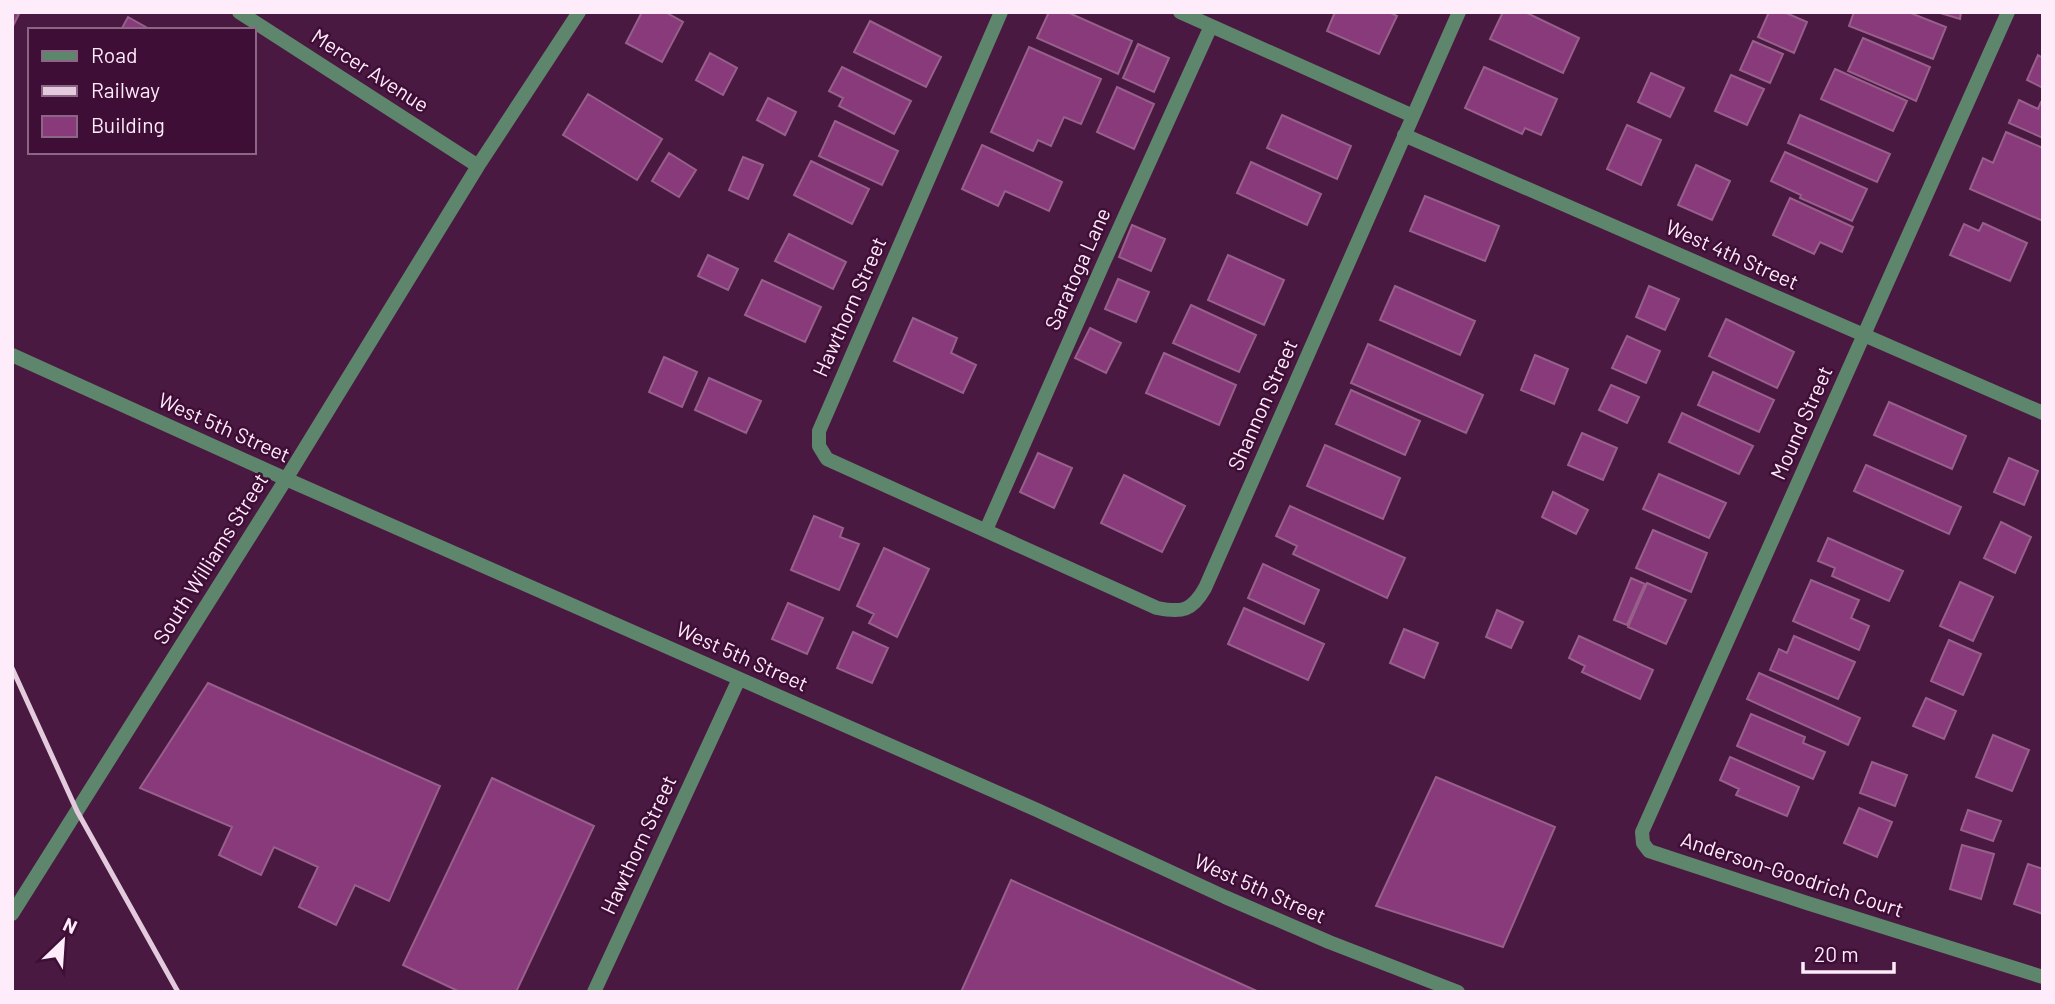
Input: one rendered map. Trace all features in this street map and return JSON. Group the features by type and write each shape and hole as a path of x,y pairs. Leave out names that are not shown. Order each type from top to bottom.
{"street":[{"name":"Mercer Avenue","path":"239,12 478,166"},
{"name":"South Williams Street","path":"12,915 286,479 478,166 579,12"},
{"name":"Hawthorn Street","path":"986,530 827,459 819,446 818,431 1002,12"},
{"path":"1180,12 1413,116"},
{"name":"Shannon Street","path":"986,530 1157,608 1176,612 1189,608 1199,600 1459,12"},
{"name":"Mound Street","path":"1649,851 1643,843 1642,832 2008,12"},
{"name":"Saratoga Lane","path":"986,530 1211,26"},
{"name":"West 4th Street","path":"1404,135 2043,413"},
{"name":"West 5th Street","path":"12,355 286,479 1026,805 1224,897 1329,942 1458,992"},
{"name":"Hawthorn Street","path":"594,992 739,679"},
{"name":"Anderson-Goodrich Court","path":"1649,851 2043,977"}],"building":[{"path":"12,12 19,14 12,28"},
{"path":"642,12 665,12 683,22 662,62 626,43"},
{"path":"1049,12 1067,12 1132,41 1118,74 1037,38"},
{"path":"1335,12 1389,12 1397,16 1379,54 1327,31"},
{"path":"1503,12 1525,12 1579,38 1563,73 1490,39"},
{"path":"1769,12 1784,12 1807,22 1794,53 1758,37"},
{"path":"1854,12 1908,12 1946,27 1933,59 1849,26"},
{"path":"1937,12 1961,12 1960,19"},
{"path":"128,17 147,28 122,28"},
{"path":"870,21 941,57 926,87 854,52"},
{"path":"1863,38 1930,67 1916,101 1848,71"},
{"path":"1753,41 1783,54 1770,83 1740,70"},
{"path":"1138,44 1169,58 1154,92 1123,78"},
{"path":"1029,47 1101,79 1081,124 1064,117 1051,146 1038,140 1033,151 991,132"},
{"path":"710,53 737,68 723,95 696,80"},
{"path":"2038,55 2043,58 2043,88 2027,80"},
{"path":"842,67 911,101 894,134 839,106 843,98 829,91"},
{"path":"1484,67 1557,99 1541,135 1525,128 1522,134 1465,108"},
{"path":"1835,69 1907,101 1893,131 1821,99"},
{"path":"1651,73 1684,88 1670,117 1638,102"},
{"path":"1731,75 1764,89 1747,125 1715,111"},
{"path":"1117,87 1154,104 1134,149 1097,132"},
{"path":"588,94 662,139 637,180 563,135"},
{"path":"768,98 796,112 785,135 757,120"},
{"path":"2019,100 2038,109 2043,102 2043,138 2009,123"},
{"path":"1282,115 1351,146 1337,179 1267,148"},
{"path":"1800,115 1890,154 1877,182 1788,143"},
{"path":"835,121 898,151 882,185 819,156"},
{"path":"1627,125 1661,140 1641,185 1607,169"},
{"path":"2006,132 2043,148 2043,221 1970,189 1983,158 1993,163"},
{"path":"982,145 1062,182 1049,211 1005,191 998,206 962,189"},
{"path":"1785,152 1867,189 1852,221 1800,198 1801,195 1771,181"},
{"path":"669,153 696,170 679,197 652,181"},
{"path":"743,157 763,165 748,199 729,190"},
{"path":"811,161 869,189 852,224 794,195"},
{"path":"1251,162 1321,194 1307,225 1237,193"},
{"path":"1696,165 1730,181 1712,220 1678,205"},
{"path":"1425,196 1499,226 1485,261 1410,231"},
{"path":"1790,198 1853,227 1842,252 1820,242 1814,254 1773,235"},
{"path":"1983,223 2027,243 2010,281 1950,255 1964,224 1979,231"},
{"path":"1132,225 1165,239 1151,271 1119,257"},
{"path":"789,234 846,262 833,289 775,261"},
{"path":"708,255 738,269 728,290 698,276"},
{"path":"1228,255 1284,280 1264,325 1208,300"},
{"path":"1118,279 1149,292 1136,322 1105,309"},
{"path":"762,280 821,307 805,342 745,315"},
{"path":"1395,286 1475,321 1460,355 1380,320"},
{"path":"1649,286 1679,299 1665,330 1636,317"},
{"path":"1191,305 1256,335 1239,372 1173,343"},
{"path":"913,318 957,338 951,353 976,365 963,393 894,361"},
{"path":"1726,319 1794,352 1777,388 1709,356"},
{"path":"1090,328 1121,343 1106,373 1075,358"},
{"path":"1627,336 1660,351 1646,383 1612,368"},
{"path":"1368,344 1483,395 1466,433 1351,383"},
{"path":"1164,353 1236,385 1219,425 1146,393"},
{"path":"1535,355 1568,369 1554,404 1521,390"},
{"path":"664,357 697,372 682,407 649,392"},
{"path":"1713,372 1774,400 1759,432 1698,405"},
{"path":"709,378 761,401 746,433 695,410"},
{"path":"1611,385 1639,397 1627,423 1599,410"},
{"path":"1351,390 1420,421 1405,455 1336,424"},
{"path":"1889,402 1966,436 1952,469 1874,435"},
{"path":"1682,413 1753,446 1739,474 1669,442"},
{"path":"1582,433 1617,448 1603,480 1568,465"},
{"path":"1325,445 1400,478 1383,519 1307,486"},
{"path":"1038,453 1072,468 1054,508 1020,492"},
{"path":"2009,458 2038,471 2024,505 1994,492"},
{"path":"1866,465 1961,507 1949,534 1854,491"},
{"path":"1659,474 1726,503 1709,538 1643,509"},
{"path":"1124,475 1185,506 1162,552 1101,523"},
{"path":"1553,492 1588,510 1576,534 1542,517"},
{"path":"1290,506 1405,558 1387,598 1293,554 1297,546 1276,536"},
{"path":"814,516 843,528 840,537 859,544 839,590 791,570"},
{"path":"2001,522 2031,537 2015,573 1984,558"},
{"path":"1653,530 1707,553 1691,592 1636,568"},
{"path":"1828,538 1903,571 1889,601 1832,576 1835,568 1818,561"},
{"path":"884,548 929,569 897,637 869,623 874,614 857,606"},
{"path":"1263,564 1319,590 1304,624 1248,598"},
{"path":"1631,578 1645,584 1627,625 1614,620"},
{"path":"1811,580 1859,600 1851,618 1869,626 1859,650 1793,621"},
{"path":"1960,582 1993,597 1973,641 1940,626"},
{"path":"1647,583 1686,600 1666,644 1628,627"},
{"path":"788,603 823,618 807,654 772,639"},
{"path":"1244,608 1324,644 1308,680 1228,644"},
{"path":"1497,610 1523,622 1511,648 1486,637"},
{"path":"1404,629 1438,643 1424,678 1390,663"},
{"path":"853,632 888,648 872,683 837,668"},
{"path":"1579,636 1653,670 1640,699 1582,672 1585,666 1569,658"},
{"path":"1794,636 1855,662 1838,699 1770,670 1779,649 1787,653"},
{"path":"1949,640 1981,654 1963,695 1931,681"},
{"path":"1759,673 1860,718 1848,745 1747,699"},
{"path":"208,683 440,786 389,901 355,885 336,925 299,907 318,867 274,847 261,875 219,855 232,827 140,788"},
{"path":"1926,698 1956,711 1944,739 1913,726"},
{"path":"1751,714 1805,737 1803,743 1825,752 1813,779 1737,746"},
{"path":"1993,735 2029,750 2012,791 1976,777"},
{"path":"1730,757 1799,787 1787,816 1736,795 1739,789 1720,780"},
{"path":"1872,762 1907,775 1895,806 1860,793"},
{"path":"1436,777 1555,827 1503,947 1376,906"},
{"path":"492,778 594,826 516,992 460,992 403,965"},
{"path":"1859,808 1892,822 1877,857 1844,843"},
{"path":"1968,810 2001,821 1993,841 1961,830"},
{"path":"1962,845 1994,854 1981,899 1950,889"},
{"path":"2028,864 2043,869 2043,914 2014,904"},
{"path":"1011,880 1259,992 961,992"}],"railway":[{"path":"12,668 77,811 178,992"}]}
